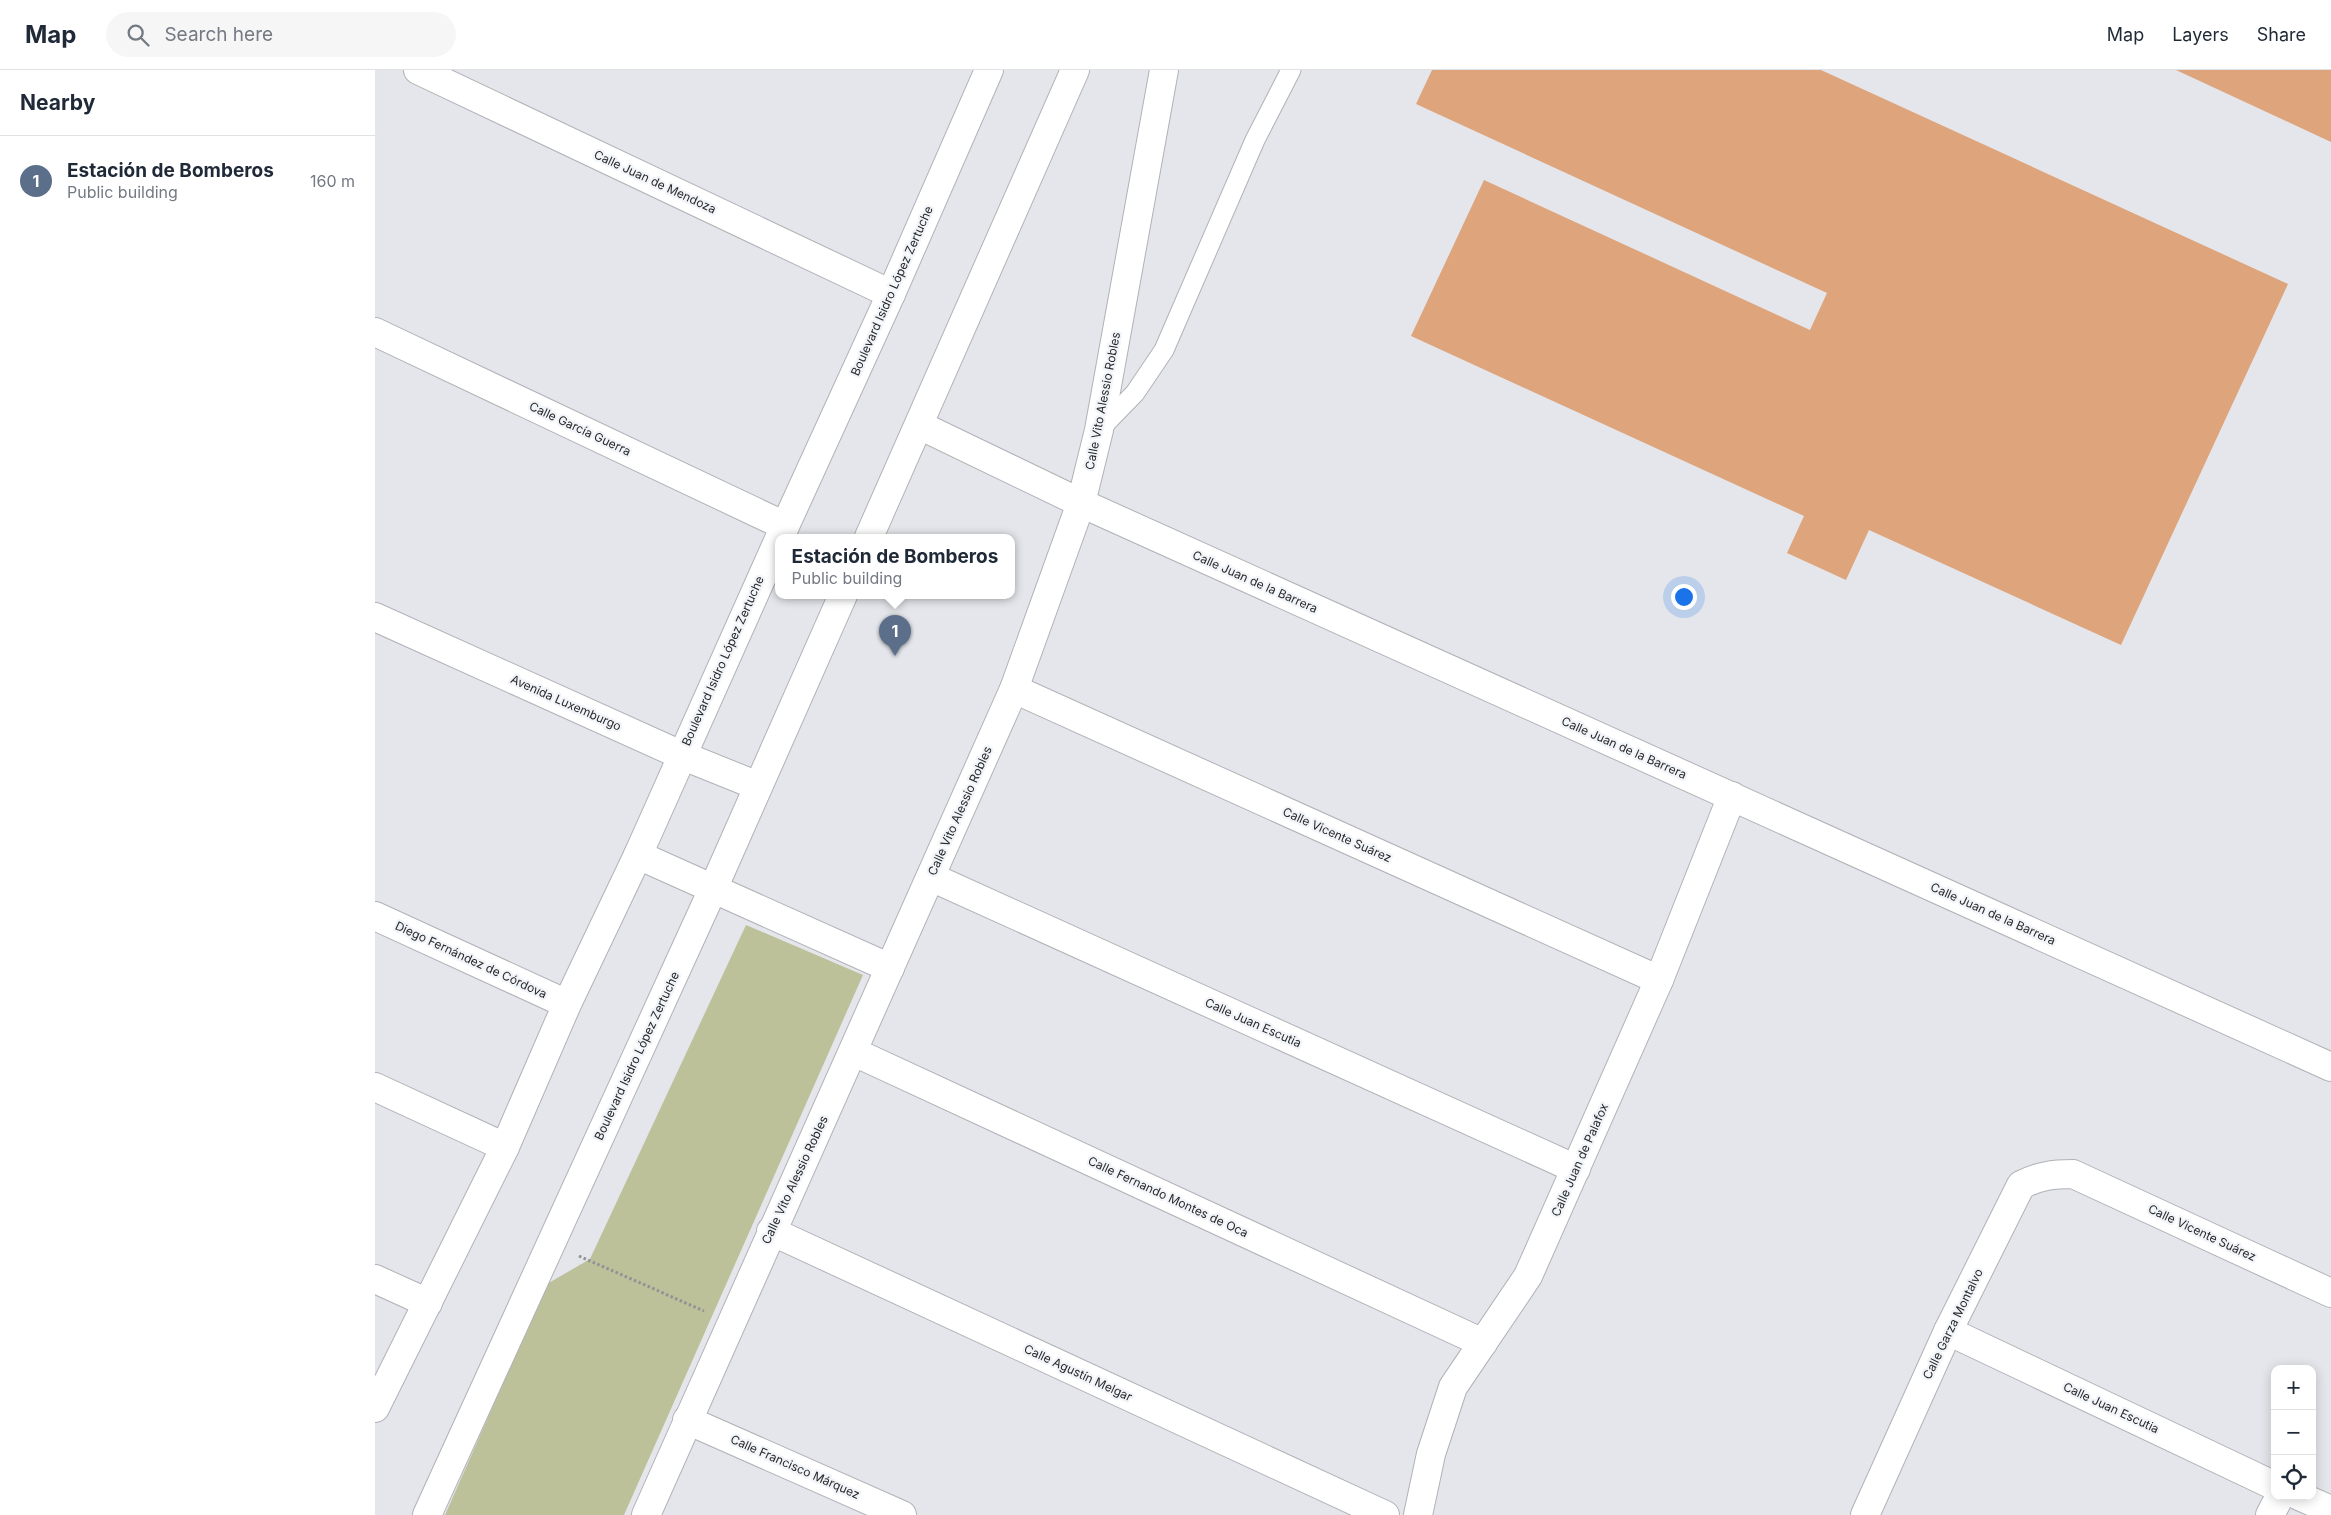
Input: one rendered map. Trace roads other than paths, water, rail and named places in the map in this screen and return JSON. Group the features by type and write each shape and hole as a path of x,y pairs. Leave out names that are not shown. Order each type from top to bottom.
{"street":[{"name":"Calle Juan de Mendoza","path":"419,70 891,294"},
{"name":"Boulevard Isidro López Zertuche","path":"781,534 891,294 989,70"},
{"path":"870,534 1075,70"},
{"name":"Calle Vito Alessio Robles","path":"646,1515 771,1231 854,1052 1014,689 1081,503 1099,430 1164,70"},
{"name":"Calle García Guerra","path":"375,332 781,534"},
{"name":"Calle Juan de la Barrera","path":"919,425 1081,503 2331,1067"},
{"name":"Boulevard Isidro López Zertuche","path":"375,1408 505,1147 567,1004 638,855 775,547"},
{"name":"Boulevard Isidro López Zertuche","path":"427,1515 713,888 841,599"},
{"name":"Avenida Luxemburgo","path":"375,617 681,755 758,786"},
{"name":"Calle Vicente Suárez","path":"1014,689 1659,980"},
{"name":"Calle Juan de Palafox","path":"1418,1515 1431,1454 1453,1387 1528,1276 1659,980 1732,796"},
{"path":"638,855 890,968"},
{"name":"Calle Juan Escutia","path":"931,878 1576,1169"},
{"name":"Diego Fernández de Córdova","path":"375,916 567,1004"},
{"name":"Calle Fernando Montes de Oca","path":"854,1052 1483,1343"},
{"path":"375,1087 505,1147"},
{"name":"Calle Garza Montalvo","path":"1875,1512 1948,1331 2021,1185 2035,1178 2053,1174 2073,1174"},
{"name":"Calle Vicente Suárez","path":"2073,1174 2331,1293"},
{"name":"Calle Agustín Melgar","path":"771,1231 1385,1515"},
{"path":"375,1279 428,1303"},
{"name":"Calle Juan Escutia","path":"1948,1331 2271,1484"},
{"name":"Calle Francisco Márquez","path":"687,1420 902,1515"},
{"path":"2270,1515 2277,1500"},
{"path":"2308,1500 2331,1510"}],"lane":[{"path":"1099,430 1135,393 1163,350 1255,140 1291,70"}],"place":[{"name":"Estación de Bomberos","path":"895,656"}]}
